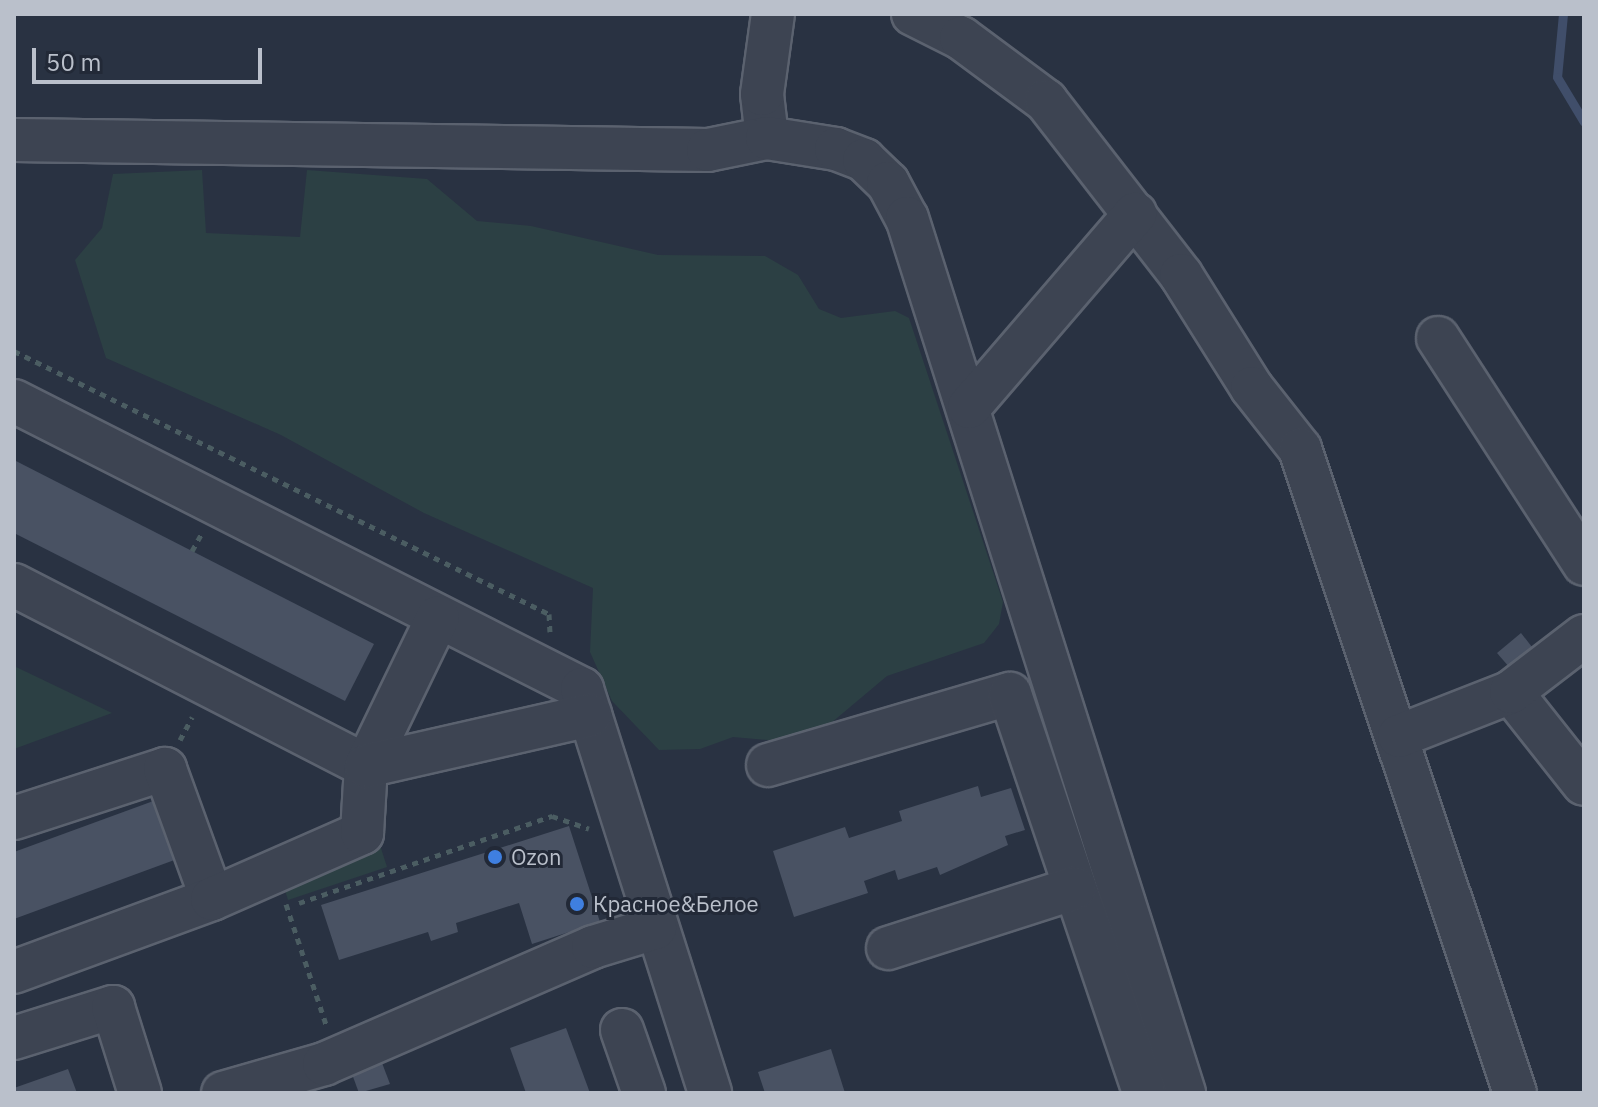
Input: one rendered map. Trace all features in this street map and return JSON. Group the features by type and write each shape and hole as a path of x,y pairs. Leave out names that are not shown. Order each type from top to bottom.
{"lane":[{"path":"767,138 762,94 773,14"},
{"path":"913,14 961,38 1046,101 1181,275 1252,388 1300,449 1399,736 1515,1093"},
{"path":"14,140 708,150 767,138 836,149 864,160 888,183 907,218 1184,1093"},
{"path":"969,407 1135,214"},
{"path":"1438,338 1584,564"},
{"path":"14,401 582,689 655,928 710,1093"},
{"path":"14,585 366,766 590,715"},
{"path":"14,972 212,899 276,868 362,833 366,766 438,617"},
{"path":"1399,736 1511,692 1584,636"},
{"path":"1511,692 1584,784"},
{"path":"768,765 1010,694 1144,1093"},
{"path":"14,818 165,769 212,899"},
{"path":"888,948 1075,888"},
{"path":"223,1093 337,1056 593,947 655,928"},
{"path":"14,1038 113,1007 140,1093"},
{"path":"622,1030 644,1093"}],"path":[{"path":"14,351 549,614 552,674"},
{"path":"165,769 208,687"},
{"path":"287,908 552,816 629,843"},
{"path":"276,868 337,1056"}],"green space":[{"path":"202,170 206,233 300,237 307,170 427,179 477,221 531,226 658,255 765,256 798,275 819,309 841,318 895,311 909,318 1003,602 999,624 984,643 887,676 818,734 780,741 733,737 700,749 659,750 612,701 590,652 593,588 424,513 281,435 106,358 75,260 102,228 113,174"},
{"path":"14,666 112,713 14,749"},
{"path":"379,842 387,867 288,900 280,874"}],"building":[{"path":"14,460 374,644 345,701 14,533"},
{"path":"1521,633 1539,656 1516,675 1497,653"},
{"path":"978,786 981,797 1011,788 1025,830 1005,836 1008,845 940,875 937,867 898,880 895,870 864,881 868,893 794,917 773,851 845,827 849,838 902,821 899,811"},
{"path":"167,796 188,855 14,919 14,852"},
{"path":"569,826 600,922 532,944 519,903 456,923 458,932 431,941 428,932 339,960 321,905"},
{"path":"566,1028 590,1093 526,1093 510,1048"},
{"path":"376,1047 390,1084 359,1093 346,1058"},
{"path":"831,1049 845,1093 765,1093 758,1072"},
{"path":"68,1069 77,1093 14,1093 14,1088"}],"waterway":[{"path":"1563,14 1557,77 1584,122"}],"place":[{"name":"Ozon","path":"495,857"},
{"name":"Красное&Белое","path":"577,904"}]}
